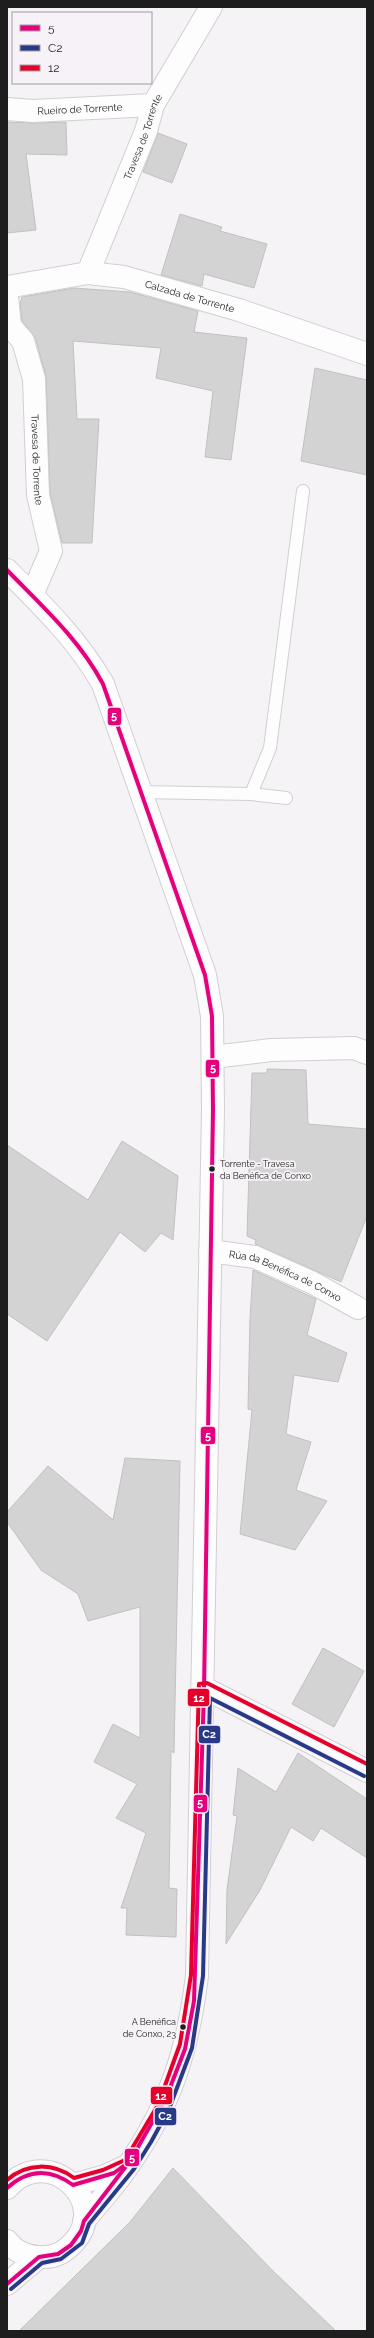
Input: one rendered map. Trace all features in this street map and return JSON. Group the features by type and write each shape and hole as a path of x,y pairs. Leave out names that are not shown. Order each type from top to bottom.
{"street":[{"name":"Travesa de Torrente","path":"88,273 146,131 153,104 211,7"},
{"name":"Rueiro de Torrente","path":"7,109 40,111 153,104"},
{"name":"Calzada de Torrente","path":"7,287 88,273 124,278 239,310 367,354"},
{"path":"7,297 8,327"},
{"name":"Travesa de Torrente","path":"8,327 23,341 34,379 38,495 51,551 32,595"},
{"path":"7,570 70,634 91,662 112,707 205,975 210,994 213,1057 204,1688 197,1976 192,2016 186,2046 163,2107 146,2139 129,2165 84,2221 77,2239 65,2251 48,2257 29,2256 19,2251 7,2241"},
{"path":"213,1057 279,1050 354,1048 367,1053"},
{"name":"Rúa da Benéfica de Conxo","path":"210,1251 255,1258 313,1283 358,1308"},
{"path":"204,1688 367,1771"},
{"path":"73,2185 106,2176 129,2165"},
{"path":"11,2179 41,2171 50,2172 67,2179 73,2185 84,2206 84,2221"},
{"path":"7,2284 39,2257"}],"lane":[{"path":"252,794 270,748 303,490"},
{"path":"141,792 252,794 286,798"}],"building":[{"path":"7,122 66,122 67,155 26,154 36,230 7,233"},
{"path":"158,133 187,144 172,183 143,172"},
{"path":"180,214 222,227 220,231 267,244 254,288 204,274 202,286 161,275"},
{"path":"74,288 130,292 198,311 194,332 247,338 231,460 205,457 213,391 156,378 161,348 73,341 77,419 99,419 92,543 62,543 50,493 46,376 35,337 22,321 20,303 22,297"},
{"path":"315,368 367,380 367,475 301,461"},
{"path":"267,1069 306,1070 308,1124 367,1129 367,1216 341,1282 255,1244 256,1240 247,1236 252,1073 267,1073"},
{"path":"122,1141 178,1176 173,1240 161,1233 145,1252 120,1232 47,1341 7,1314 7,1145 88,1200"},
{"path":"253,1270 316,1299 307,1335 347,1353 338,1382 294,1375 286,1434 311,1442 296,1490 327,1501 295,1550 240,1534 252,1410 248,1409 250,1318"},
{"path":"125,1458 180,1461 174,1753 171,1751 169,1888 177,1889 176,1937 126,1935 127,1908 121,1908 146,1833 116,1818 137,1784 94,1762 113,1724 140,1738 140,1607 88,1621 78,1594 41,1570 7,1522 7,1512 48,1466 113,1520"},
{"path":"323,1648 364,1671 334,1727 292,1704"},
{"path":"298,1753 367,1799 367,1858 321,1828 313,1841 291,1827 260,1890 226,1944 227,1890 237,1816 233,1815 238,1768 276,1792"},
{"path":"173,2168 274,2272 336,2331 19,2331 130,2222"}],"transit line":[{"name":"5","path":"7,570 59,624 83,652 103,684 205,975 212,1016 213,1110 204,1692 194,2001 185,2049 166,2098 130,2161 84,2221 81,2231 71,2245 58,2254 39,2257 7,2284"},
{"name":"12","path":"7,2180 23,2170 40,2167 58,2169 74,2178 103,2170 125,2160 158,2105 180,2044 191,1975 199,1684 207,1683 367,1764"},
{"name":"C2","path":"11,2289 42,2263 61,2259 82,2243 89,2224 134,2169 151,2142 169,2109 192,2048 203,1976 210,1698 364,1776"},
{"name":"5","path":"7,2188 23,2177 39,2173 48,2173 64,2179 73,2185 114,2173 133,2159"}],"place":[{"name":"Torrente - Travesa da Benéfica de Conxo","path":"212,1169"},
{"name":"A Benéfica de Conxo, 23","path":"183,2027"}]}
